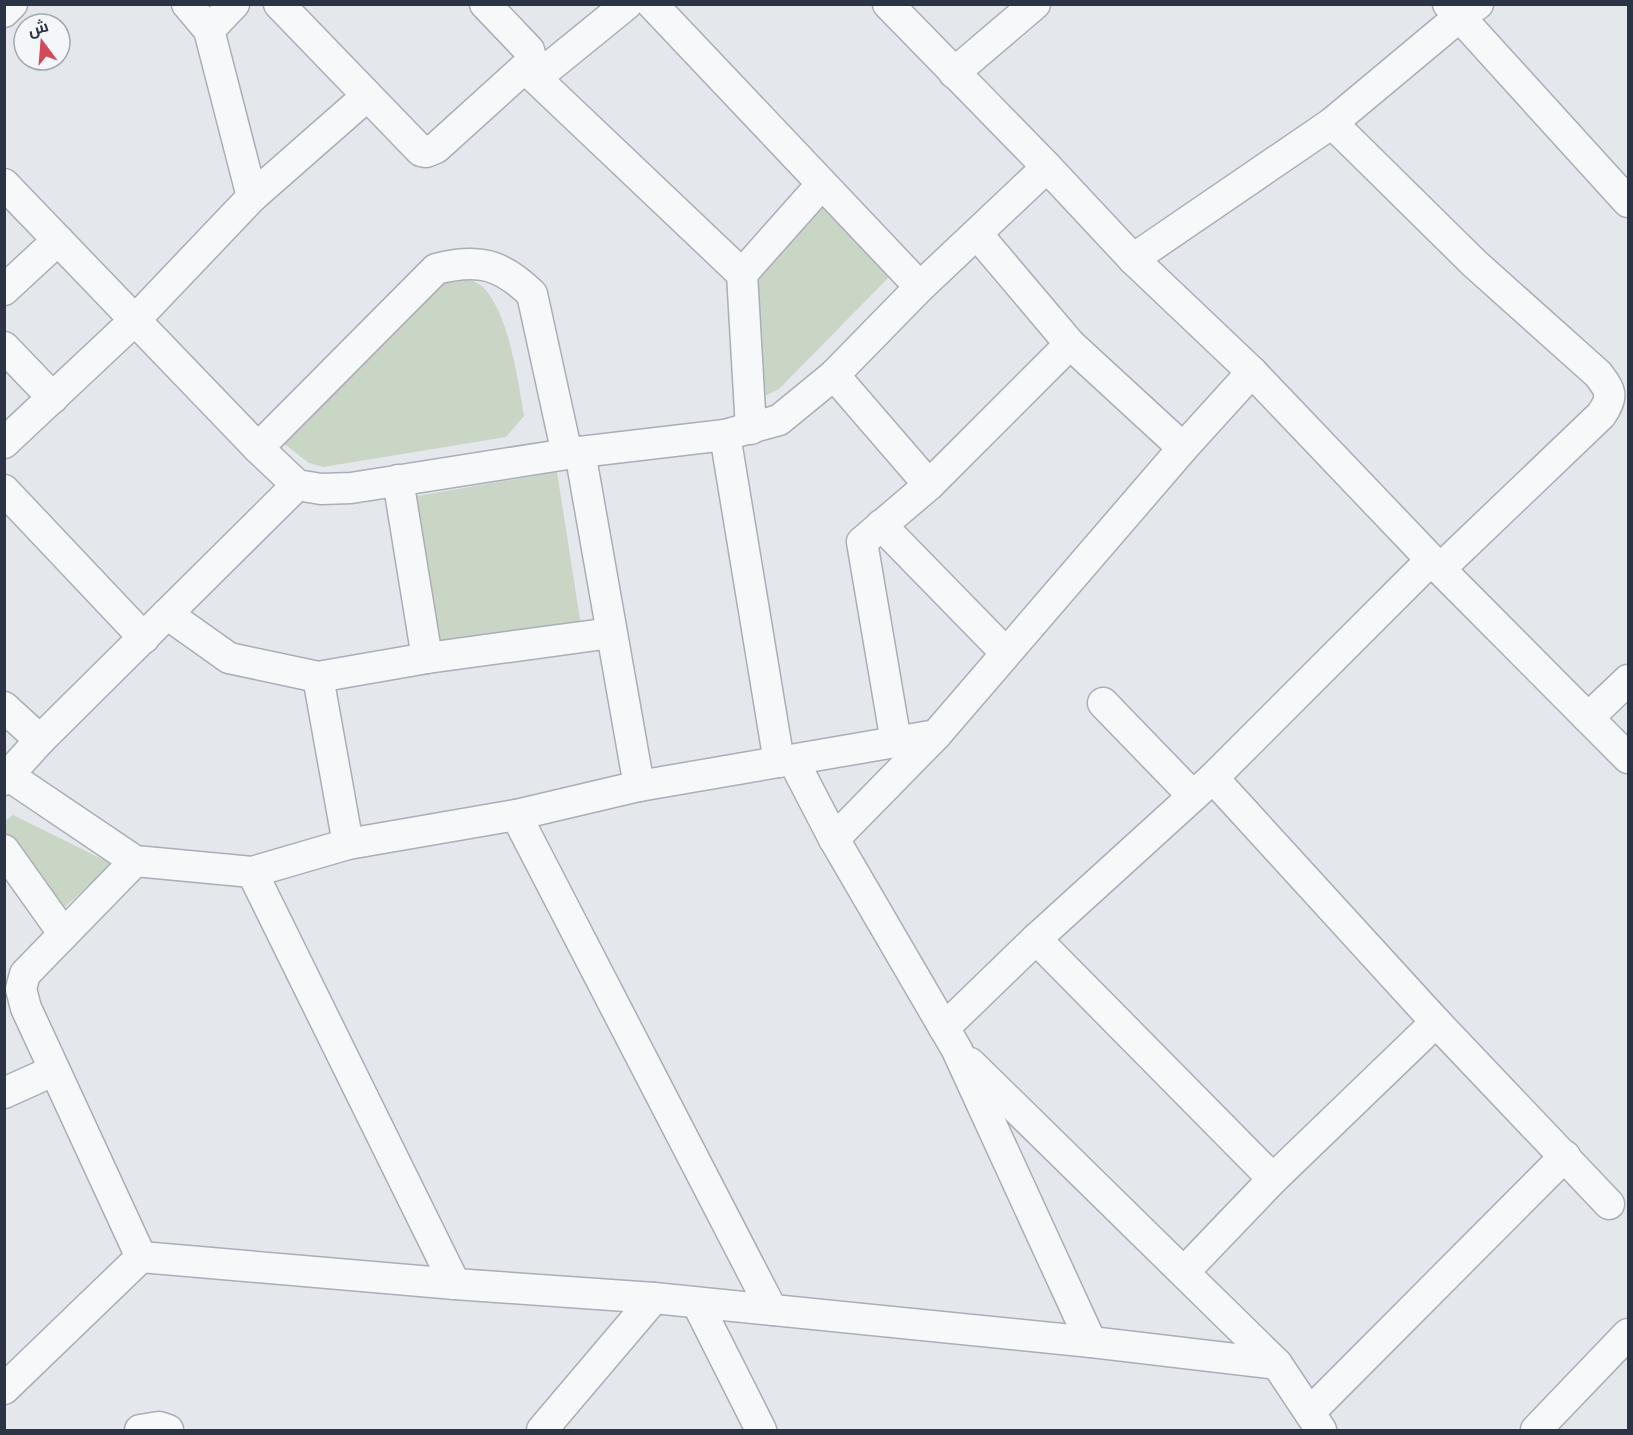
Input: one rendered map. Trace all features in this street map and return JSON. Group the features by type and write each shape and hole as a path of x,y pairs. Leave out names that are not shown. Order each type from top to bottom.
{"street":[{"path":"4,12 12,4"},
{"path":"187,4 209,30 252,197"},
{"path":"209,30 234,4"},
{"path":"279,4 420,151 432,151 531,74 627,4"},
{"path":"485,4 531,54 531,74"},
{"path":"652,4 920,287"},
{"path":"888,4 1133,259 1252,372 1435,565 1629,759"},
{"path":"954,73 1035,4"},
{"path":"1133,259 1332,123 1462,9 1629,202"},
{"path":"531,74 742,274"},
{"path":"4,443 135,320 252,197 367,96"},
{"path":"950,1039 1036,939 1203,787 1435,565 1601,415 1610,402 1609,388 1598,374 1474,263 1332,123"},
{"path":"4,184 258,448 297,485 331,489 573,453 738,432 779,420 834,375 920,287 1047,167"},
{"path":"821,185 742,274 738,432 786,761 950,1039 1091,1342"},
{"path":"977,234 1070,344 1183,448"},
{"path":"4,290 58,240"},
{"path":"258,448 436,269 461,262 490,265 514,277 532,294 573,453 611,633 639,786"},
{"path":"896,742 862,542 929,485 1070,344"},
{"path":"4,347 52,398"},
{"path":"834,839 936,735 1005,652 1252,372"},
{"path":"834,375 929,485"},
{"path":"398,480 427,658"},
{"path":"297,485 40,740 7,778 135,861 252,873 348,844 516,815 639,786 936,735"},
{"path":"4,490 144,638"},
{"path":"881,525 1005,652"},
{"path":"167,614 229,658 318,677 427,658 611,633"},
{"path":"318,677 348,844"},
{"path":"1588,718 1629,680"},
{"path":"1103,703 1203,787 1436,1022 1609,1204"},
{"path":"4,707 40,740"},
{"path":"516,815 772,1310"},
{"path":"4,850 63,933"},
{"path":"135,861 25,974 21,989 26,1008 53,1071 141,1257"},
{"path":"252,873 456,1284"},
{"path":"1036,939 1273,1179"},
{"path":"1184,1272 1273,1179 1436,1022"},
{"path":"950,1039 1277,1364 1316,1421 1565,1156"},
{"path":"4,1093 53,1071"},
{"path":"4,1389 141,1257 456,1284 654,1298 1091,1342 1277,1364"},
{"path":"542,1431 654,1298"},
{"path":"697,1303 768,1429"},
{"path":"1536,1431 1629,1334"},
{"path":"140,1431 159,1427 168,1431"}],"green space":[{"path":"820,203 890,276 779,389 752,402 736,285"},
{"path":"459,275 484,288 493,300 506,331 524,416 506,437 323,467 309,463 282,442 433,285"},
{"path":"557,472 581,626 427,642 405,498"},
{"path":"13,815 112,864 57,914 5,834 5,821"}]}
